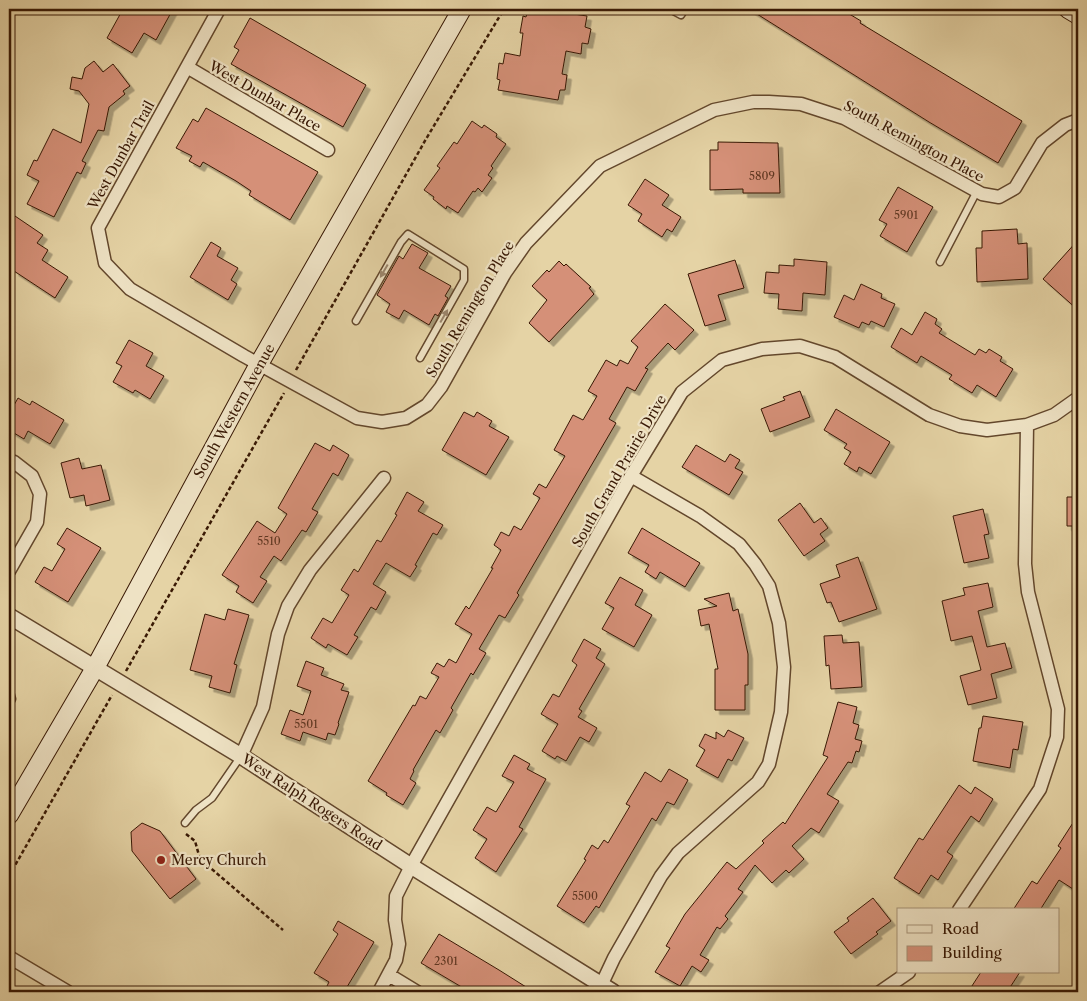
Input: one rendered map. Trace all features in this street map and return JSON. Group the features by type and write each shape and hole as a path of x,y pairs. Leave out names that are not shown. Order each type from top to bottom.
{"main road":[{"name":"South Western Avenue","path":"9,815 15,799 95,668 258,364 462,9"},
{"path":"1068,9 1078,15"}],"street":[{"name":"West Dunbar Trail","path":"219,9 98,228 105,263 130,290 258,364"},
{"name":"West Dunbar Place","path":"187,67 328,150"},
{"name":"South Remington Place","path":"258,364 357,418 382,422 406,418 427,405 440,387 505,273 521,251 600,166 714,110 753,102 800,104 844,118 982,194 999,197 1015,188 1042,143 1065,125 1078,120"},
{"name":"South Grand Prairie Drive","path":"379,992 396,960 399,944 395,920 396,896 411,866 631,476 682,392 722,360 762,349 800,346 835,357 929,415 960,426 987,430 1027,425 1054,415 1078,398"},
{"path":"960,908 1040,789 1057,737 1058,709 1028,592 1025,564 1027,425"},
{"path":"9,460 32,476 40,494 37,522 9,571"},
{"path":"604,990 614,958 661,876 678,853 758,782 769,764 781,712 783,676 780,623 769,586 756,564 739,544 700,516 631,476"},
{"path":"241,756 264,707 278,634 288,606 310,570 384,478"},
{"name":"West Ralph Rogers Road","path":"9,616 241,756 604,990"},
{"path":"9,957 68,992"},
{"path":"880,992 906,974"},
{"path":"389,975 417,992"}],"lane":[{"path":"670,9 681,15 684,9"},
{"path":"940,262 977,191"},
{"path":"356,321 401,242 408,234 464,269 464,280 420,358"},
{"path":"9,688 12,699 9,705"},
{"path":"183,826 196,810 212,798 241,756"}],"path":[{"path":"9,876 426,139 504,9"},
{"path":"183,826 195,841 201,860 283,930"},
{"path":"191,862 201,860"}],"building":[{"path":"123,9 173,9 156,40 144,33 132,53 107,38"},
{"path":"528,9 541,9 587,16 585,27 591,29 588,44 582,43 581,54 566,51 562,74 567,75 565,90 560,90 558,100 498,90 500,80 497,79 499,63 503,64 505,53 520,56 523,33 520,33 523,16 526,17"},
{"path":"749,9 841,9 861,21 860,23 1022,121 998,163"},
{"path":"250,18 366,85 343,127 231,64 239,50 234,47"},
{"path":"94,61 103,72 113,64 130,86 123,91 125,94 109,107 104,131 98,130 82,161 86,163 81,174 77,172 54,217 27,204 39,181 27,175 34,160 37,161 53,129 81,143 89,104 79,91 70,89 72,77 82,79 85,68"},
{"path":"206,108 318,172 290,220 249,195 251,191 236,181 203,162 200,167 189,161 192,156 176,148 193,119 198,122"},
{"path":"472,121 482,128 484,125 497,134 496,137 506,144 491,166 493,168 488,175 492,178 482,192 478,188 475,192 473,191 458,213 447,206 446,209 424,190 440,168 437,166 454,142 457,144"},
{"path":"718,142 778,143 780,193 743,193 743,189 710,190 710,150 718,150"},
{"path":"645,179 669,195 662,205 681,217 672,232 667,229 662,237 638,221 642,214 628,205"},
{"path":"898,187 933,207 907,252 880,236 887,224 879,220"},
{"path":"15,216 43,235 37,243 48,250 42,260 68,277 55,298 9,266 9,226"},
{"path":"1017,229 1018,244 1027,243 1028,279 977,282 976,248 982,248 982,231"},
{"path":"1078,240 1078,310 1043,279"},
{"path":"211,242 221,248 217,256 238,268 231,280 237,284 228,300 190,277"},
{"path":"412,244 428,253 419,268 451,286 445,296 448,298 438,316 435,314 429,325 404,310 399,319 386,312 390,304 377,295 399,256 403,259"},
{"path":"794,259 827,262 825,295 803,293 802,311 778,309 779,294 764,293 766,272 779,273 779,265 794,266"},
{"path":"735,260 744,288 718,295 726,320 705,326 688,274"},
{"path":"559,261 564,266 566,264 591,287 589,288 594,294 549,342 529,323 547,300 532,286 547,270 549,272"},
{"path":"861,284 882,294 881,298 895,304 884,327 871,321 869,325 862,322 859,328 834,317 844,295 854,300"},
{"path":"665,304 694,330 675,350 668,343 645,368 648,369 635,391 627,387 609,419 616,423 517,593 519,595 505,618 499,615 479,649 486,653 473,675 471,673 451,708 453,710 440,733 436,730 413,770 410,779 416,783 403,805 368,781 413,705 415,706 420,696 426,699 439,677 431,673 437,663 444,667 449,659 456,663 472,634 455,624 466,606 469,609 493,568 491,568 501,550 494,545 501,532 509,536 514,526 521,530 540,498 533,494 539,484 546,488 565,456 554,450 573,415 583,420 597,396 588,391 606,360 617,366 620,360 628,364 638,347 631,341"},
{"path":"925,312 937,319 935,324 942,329 939,333 975,355 979,349 986,353 989,349 1002,357 1000,361 1013,369 996,397 977,385 972,393 949,379 952,375 921,356 917,363 891,347 901,328 912,335"},
{"path":"129,340 153,353 146,366 164,376 150,399 135,390 133,393 113,382 122,366 116,363"},
{"path":"800,391 810,417 770,432 761,409 785,400 783,397"},
{"path":"18,398 30,405 32,401 64,420 50,444 28,431 24,439 9,430 9,404 13,407"},
{"path":"836,409 890,442 871,474 859,467 857,472 844,464 851,452 844,448 847,444 824,430"},
{"path":"464,412 474,417 477,412 492,421 489,426 509,437 486,475 442,450"},
{"path":"315,443 330,451 333,445 349,455 338,476 333,473 312,509 318,512 306,532 302,530 281,561 274,556 260,577 267,581 253,603 236,592 239,586 222,575 257,521 275,533 287,514 278,508"},
{"path":"696,445 725,462 730,454 740,460 735,468 743,472 729,495 682,467"},
{"path":"79,458 82,469 101,465 110,500 86,506 84,495 70,498 61,463"},
{"path":"407,492 424,502 418,511 443,525 437,535 433,533 410,577 386,563 373,584 386,592 376,610 371,607 354,635 358,637 347,655 328,644 326,648 311,638 323,618 332,623 349,595 341,590 354,569 358,572 377,540 381,542 397,515 395,514"},
{"path":"1067,497 1078,497 1078,526 1067,526"},
{"path":"800,503 814,523 821,518 828,528 820,534 825,541 804,556 778,520"},
{"path":"983,509 989,534 984,535 989,558 964,563 953,516"},
{"path":"67,528 101,548 68,602 35,582 44,567 52,571 65,549 57,544"},
{"path":"642,528 700,563 685,587 660,572 656,579 645,572 649,565 628,553"},
{"path":"858,557 877,609 839,622 831,602 827,603 820,584 840,577 836,565"},
{"path":"620,577 643,590 635,605 652,615 634,647 602,629 614,608 605,603"},
{"path":"988,583 993,607 978,611 987,647 1005,643 1012,668 991,674 997,698 968,705 960,676 981,670 972,636 951,641 942,601 965,595 963,588"},
{"path":"729,593 733,611 738,609 748,654 748,685 745,685 745,710 715,710 715,669 718,669 709,624 701,626 698,610 717,606 704,599"},
{"path":"228,609 249,615 234,664 237,665 230,693 209,687 212,676 190,670 205,614 225,620"},
{"path":"842,635 843,643 859,642 862,687 831,689 829,665 826,666 824,636"},
{"path":"584,639 601,649 596,658 605,664 579,709 582,711 578,717 597,728 589,742 580,737 566,761 557,756 555,759 542,751 558,724 541,714 553,694 559,697 577,665 572,661"},
{"path":"306,661 324,668 321,675 344,684 341,690 349,692 335,735 328,733 326,740 303,732 300,741 281,734 290,710 303,715 311,691 297,686"},
{"path":"838,702 857,707 853,723 859,725 855,739 862,741 859,752 856,751 852,763 848,762 827,794 839,801 819,833 811,828 792,846 804,859 789,873 786,870 772,883 755,865 738,889 743,892 725,916 728,919 720,929 717,927 700,955 709,960 701,972 692,966 680,986 655,972 670,948 666,946 685,914 727,862 736,869 764,843 762,841 783,822 785,824 828,757 823,755"},
{"path":"983,716 1023,722 1018,750 1013,749 1010,768 973,761"},
{"path":"728,730 744,738 732,761 728,759 718,778 696,766 705,750 699,746 705,734 716,739 716,732 724,737"},
{"path":"514,755 530,764 527,769 546,779 519,827 523,829 496,872 475,858 487,839 473,830 487,807 496,812 514,782 502,776"},
{"path":"669,769 688,780 674,805 667,802 656,821 652,818 599,908 596,906 584,923 557,906 586,860 584,859 592,845 598,849 604,840 608,843 630,806 626,804 645,772 661,782"},
{"path":"959,785 971,794 975,787 993,799 979,822 971,816 947,852 953,856 938,880 931,875 919,894 894,878 919,838 923,840"},
{"path":"1078,815 1078,881 1073,889 1059,880 1041,908 1014,908 1032,881 1037,884 1061,848 1058,846"},
{"name":"Mercy Church","path":"142,823 160,831 196,879 170,899 132,851 131,832"},
{"path":"873,898 891,921 876,932 878,934 851,954 834,932 849,921 847,918"},
{"path":"338,921 374,942 344,992 333,992 326,988 329,982 314,973 338,934 333,930"},
{"path":"439,934 534,992 470,992 421,963"},
{"path":"980,974 1019,974 1007,992 968,992"}],"place":[{"name":"Mercy Church","path":"161,860"}]}
